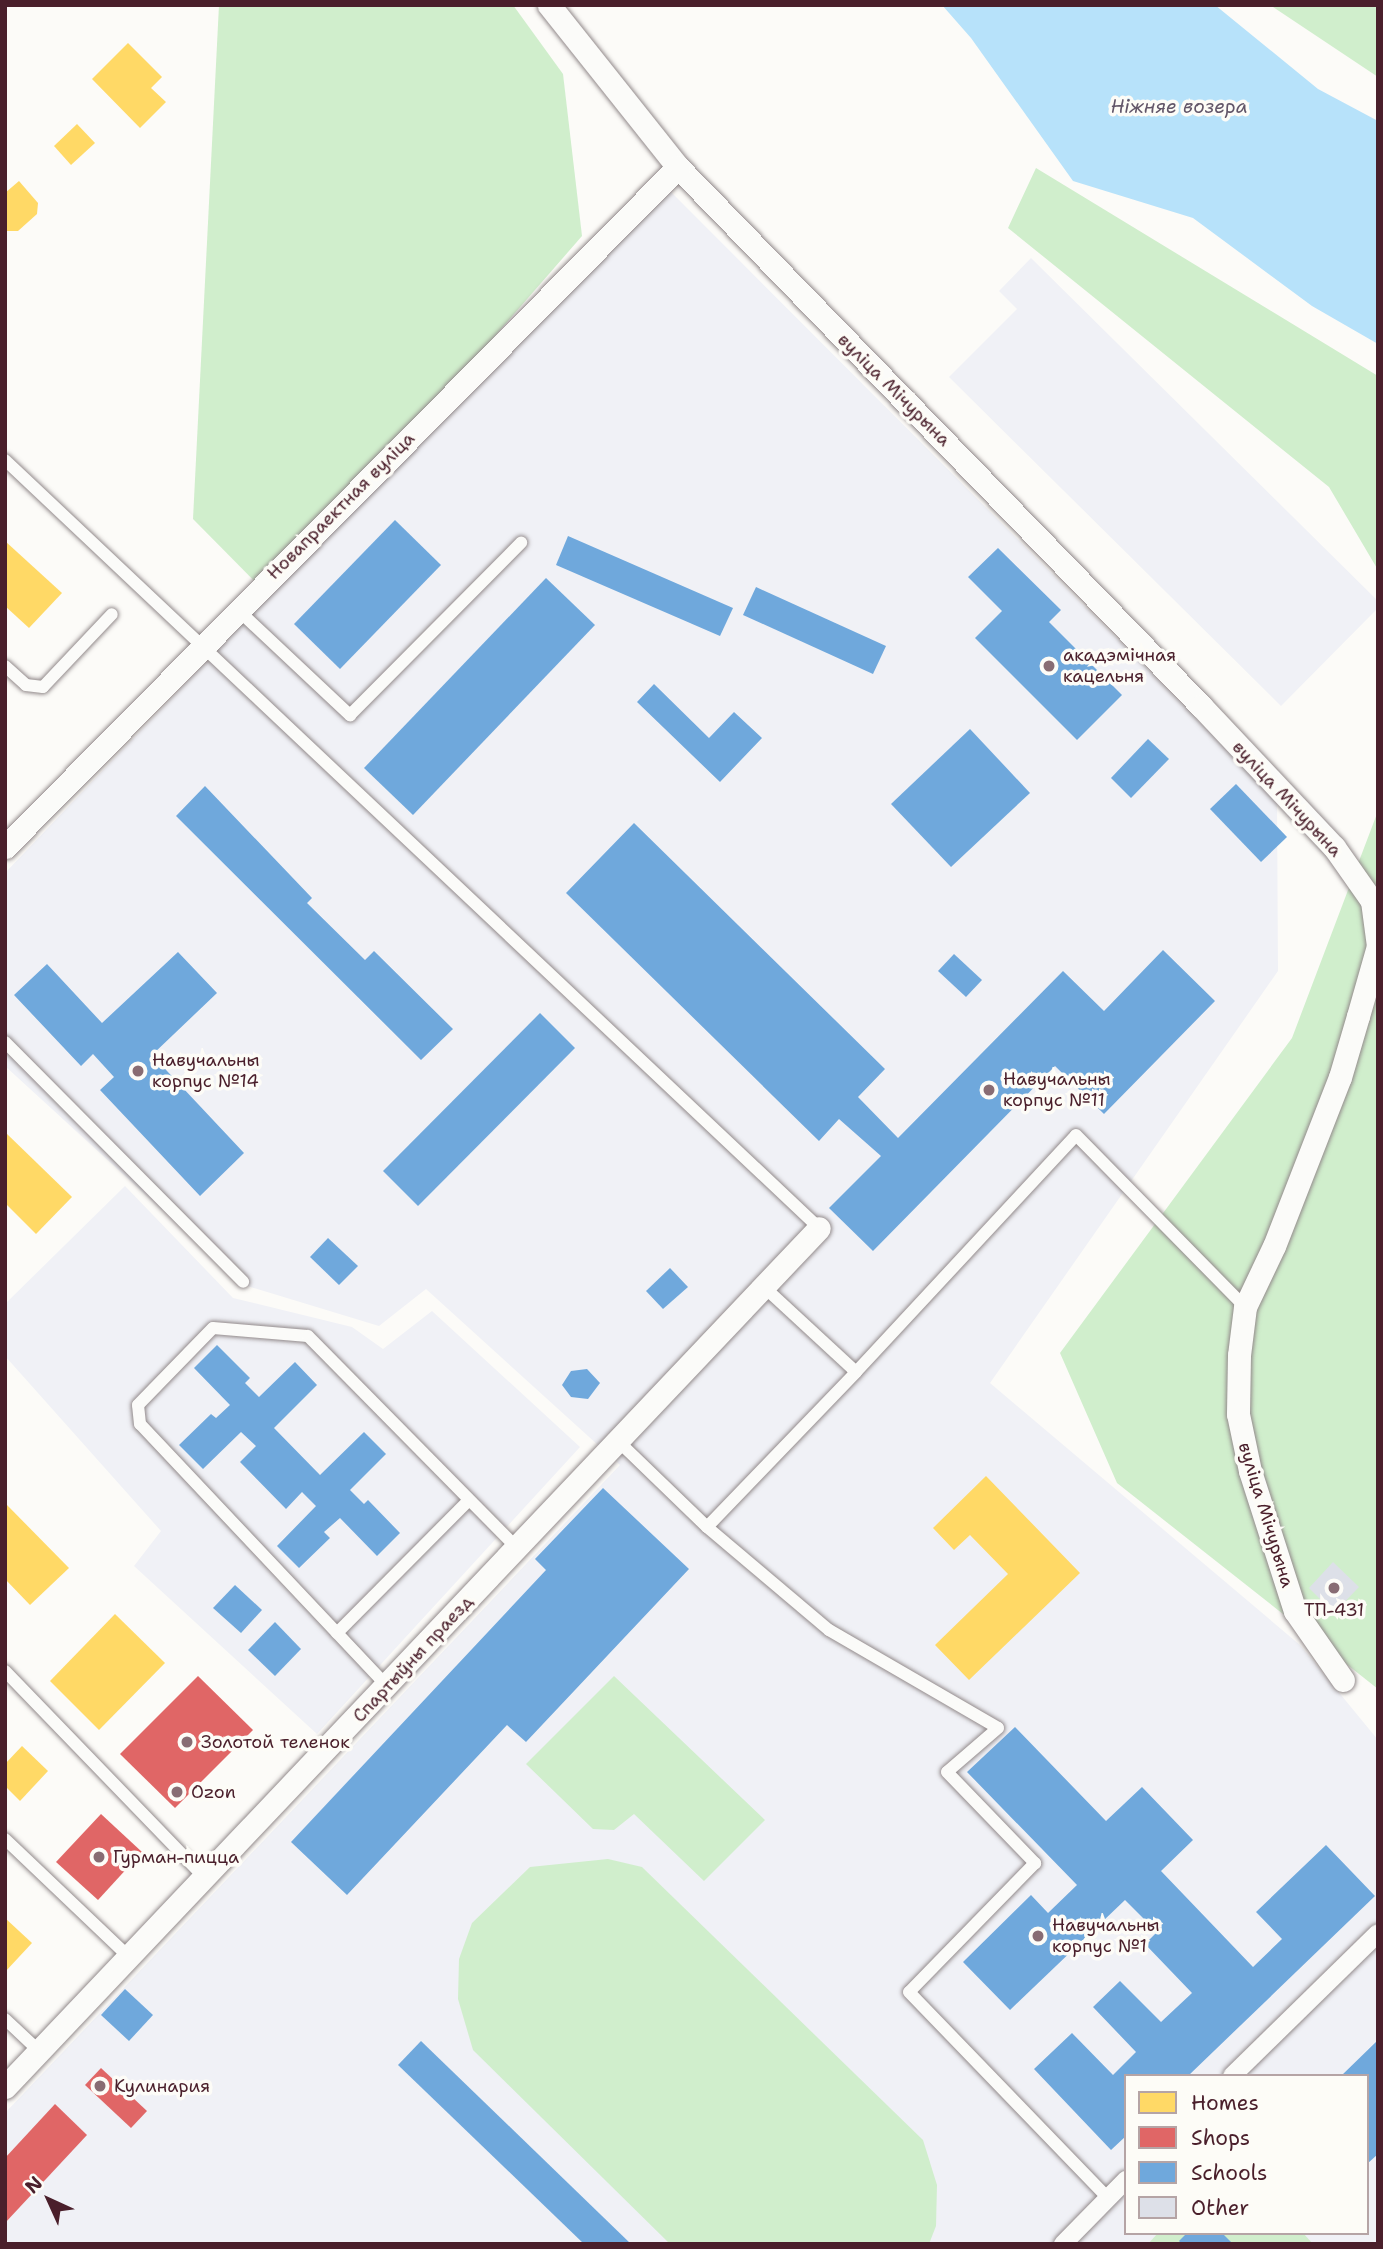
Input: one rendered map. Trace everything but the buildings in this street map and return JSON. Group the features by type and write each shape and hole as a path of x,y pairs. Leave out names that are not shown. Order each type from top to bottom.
{"street":[{"name":"вуліца Мічурына","path":"549,5 678,167 1070,567 1334,847 1373,901 1378,946 1340,1077 1274,1246 1245,1307 1238,1414 1250,1471 1295,1611 1343,1680"},
{"name":"Новапраектная вуліца","path":"5,847 678,167"},
{"name":"Спартыўны праезд","path":"5,2087 820,1228"},
{"path":"1234,2074 1378,1933"},
{"path":"1063,2244 1124,2182"}],"lane":[{"path":"5,460 820,1228"},
{"path":"238,610 350,715 521,543"},
{"path":"5,666 26,685 43,687 113,614"},
{"path":"5,1042 243,1282"},
{"path":"707,1527 856,1372 1076,1135 1245,1307"},
{"path":"764,1287 856,1372"},
{"path":"387,1686 140,1424 138,1405 213,1328 308,1336 517,1548"},
{"path":"617,1440 707,1527 829,1630 998,1728 947,1772 1035,1863 909,1992 1108,2198"},
{"path":"337,1633 469,1500"},
{"path":"5,1671 205,1878"},
{"path":"5,1839 129,1958"},
{"path":"5,2020 39,2052"}],"shaded area":[{"path":"668,189 1277,799 1278,971 990,1383 1300,1645 1378,1740 1378,2244 5,2244 5,2113 620,1465 426,1289 379,1326 244,1285 5,1066 5,873 269,596"},
{"path":"1031,258 1378,601 1378,608 1281,706 949,377 1017,309 999,291"},
{"path":"125,1186 233,1298 352,1327 383,1349 432,1311 580,1447 317,1734 134,1566 161,1531 5,1356 5,1304"}],"green space":[{"path":"219,5 513,5 563,74 582,236 269,596 193,519"},
{"path":"1270,5 1378,5 1378,77"},
{"path":"1036,168 1378,376 1378,570 1329,487 1008,228"},
{"path":"1378,811 1378,1689 1117,1483 1060,1353 1292,1038"},
{"path":"614,1676 765,1820 704,1881 634,1814 614,1830 593,1829 526,1764"},
{"path":"608,1859 642,1867 923,2140 937,2185 936,2226 929,2244 670,2244 473,2050 458,1999 459,1959 472,1923 530,1867"},
{"path":"1156,2235 1305,2235 1313,2244 1148,2244"}],"water":[{"name":"Ніжняе возера","path":"942,5 1215,5 1318,89 1378,121 1378,344 1312,306 1193,218 1073,181 971,38"}],"place":[{"name":"акадэмічная кацельня","path":"1049,666"},
{"name":"Навучальны корпус №14","path":"138,1071"},
{"name":"Навучальны корпус №11","path":"989,1090"},
{"name":"ТП-431","path":"1334,1588"},
{"name":"Золотой теленок","path":"187,1742"},
{"name":"Ozon","path":"177,1792"},
{"name":"Гурман-пицца","path":"99,1857"},
{"name":"Навучальны корпус №1","path":"1038,1936"},
{"name":"Кулинария","path":"100,2086"}]}
